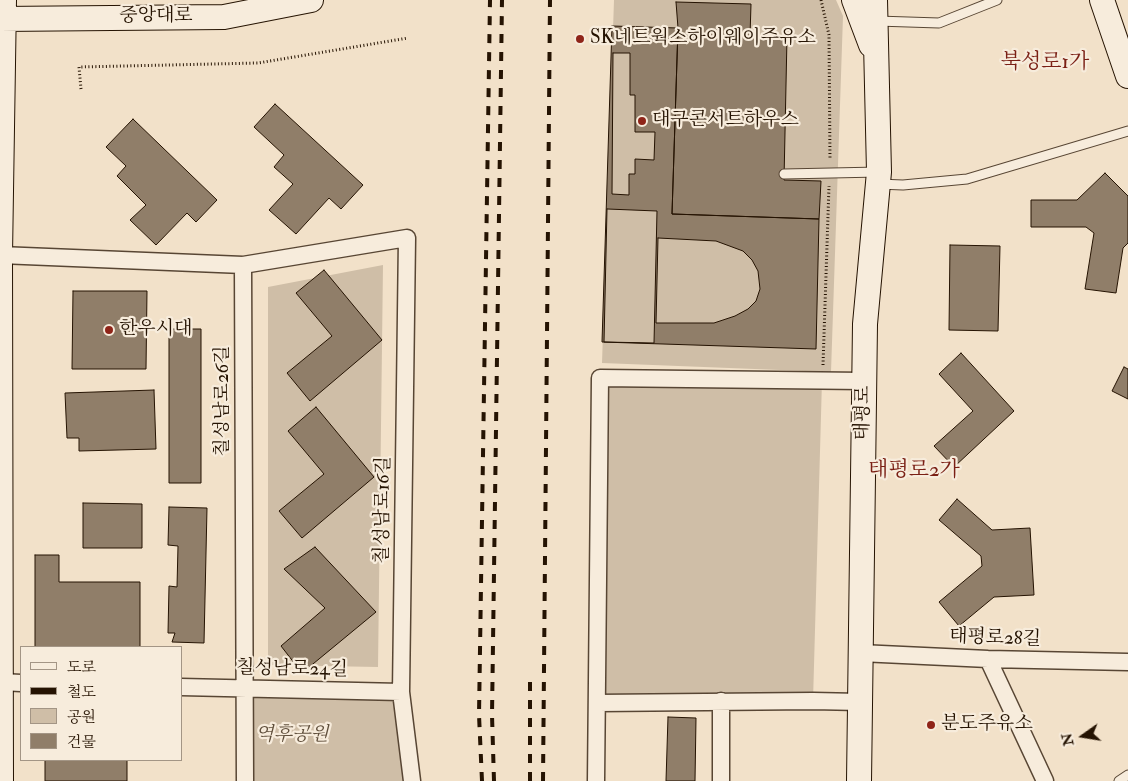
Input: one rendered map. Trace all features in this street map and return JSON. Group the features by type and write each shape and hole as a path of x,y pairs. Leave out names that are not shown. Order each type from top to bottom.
{"main road":[{"name":"중앙대로","path":"3,13 224,17 311,0"},
{"path":"854,0 878,64"},
{"path":"1102,0 1127,66"},
{"name":"태평로","path":"859,781 865,324 879,178 876,11"},
{"path":"1,781 11,682 0,255 3,13"}],"street":[{"name":"칠성남로16길","path":"244,265 407,238 401,692 412,781"},
{"path":"0,255 244,265"},
{"name":"칠성남로26길","path":"244,265 245,781"},
{"path":"596,781 600,378 864,380"},
{"name":"태평로28길","path":"860,653 988,660 1128,662"},
{"path":"988,660 1045,781"},
{"name":"칠성남로24길","path":"182,687 401,692"},
{"path":"598,703 721,701 860,702"},
{"path":"721,701 721,781"}],"lane":[{"path":"876,11 939,23 998,0"},
{"path":"784,174 830,172 879,178 902,185 967,179 1128,131"},
{"path":"1119,781 1128,775"}],"path":[{"path":"821,0 829,35 830,172 822,380"},
{"path":"81,89 79,67 258,63 408,38"}],"green space":[{"path":"614,0 836,0 843,16 831,372 602,363"},
{"path":"383,265 378,667 268,665 268,287"},
{"path":"600,378 822,380 813,701 598,703"},
{"name":"역후공원","path":"245,689 401,692 412,781 245,781"}],"building":[{"name":"대구콘서트하우스","path":"676,2 751,4 750,36 787,37 784,180 821,181 819,219 672,214 678,28"},
{"name":"대구콘서트하우스","path":"612,26 678,28 672,214 819,219 816,349 602,342"},
{"path":"613,53 630,53 630,95 635,95 635,132 655,132 654,160 635,159 635,174 629,174 629,195 612,194"},
{"path":"275,104 363,185 341,209 329,198 296,234 269,210 293,184 274,167 284,155 254,127"},
{"path":"133,119 217,200 196,222 187,213 156,245 130,220 146,205 117,176 126,166 106,147"},
{"path":"1105,173 1128,196 1128,243 1123,248 1116,293 1085,289 1094,233 1086,227 1031,227 1031,200 1077,200"},
{"path":"607,209 657,211 654,343 604,342"},
{"path":"658,238 716,241 743,251 752,260 758,271 760,289 756,301 748,309 735,316 714,323 656,323"},
{"path":"950,245 1000,246 998,331 949,330"},
{"path":"324,270 382,340 310,401 287,373 332,336 296,293"},
{"name":"한우시대","path":"73,291 147,291 146,369 72,369"},
{"path":"169,329 201,329 201,483 169,483"},
{"path":"961,353 1014,411 954,467 934,446 973,411 939,374"},
{"path":"1124,367 1128,369 1128,399 1112,391"},
{"path":"154,390 156,449 79,451 79,438 67,438 65,393"},
{"path":"316,407 374,477 302,538 279,511 324,474 288,431"},
{"path":"957,499 992,530 1030,528 1034,595 994,597 959,626 939,602 982,566 981,556 939,520"},
{"path":"83,503 142,504 142,548 83,548"},
{"path":"169,507 207,508 204,643 172,642 175,633 168,633 169,586 177,587 178,546 168,545"},
{"path":"315,547 376,612 302,673 281,646 325,608 284,569"},
{"path":"35,555 59,555 59,582 140,582 140,646 35,646"},
{"path":"668,717 696,718 695,781 666,781"},
{"path":"45,761 127,761 127,781 45,781"}],"railway":[{"path":"482,781 479,715 490,0"},
{"path":"494,781 492,715 502,0"},
{"path":"543,781 550,0"},
{"path":"530,675 530,781"}],"place":[{"name":"SK네트웍스하이웨이주유소","path":"580,39"},
{"name":"대구콘서트하우스","path":"642,121"},
{"name":"한우시대","path":"109,330"},
{"name":"분도주유소","path":"931,725"}],"district":[{"name":"북성로1가","path":"1045,63"},
{"name":"태평로2가","path":"914,471"}]}
